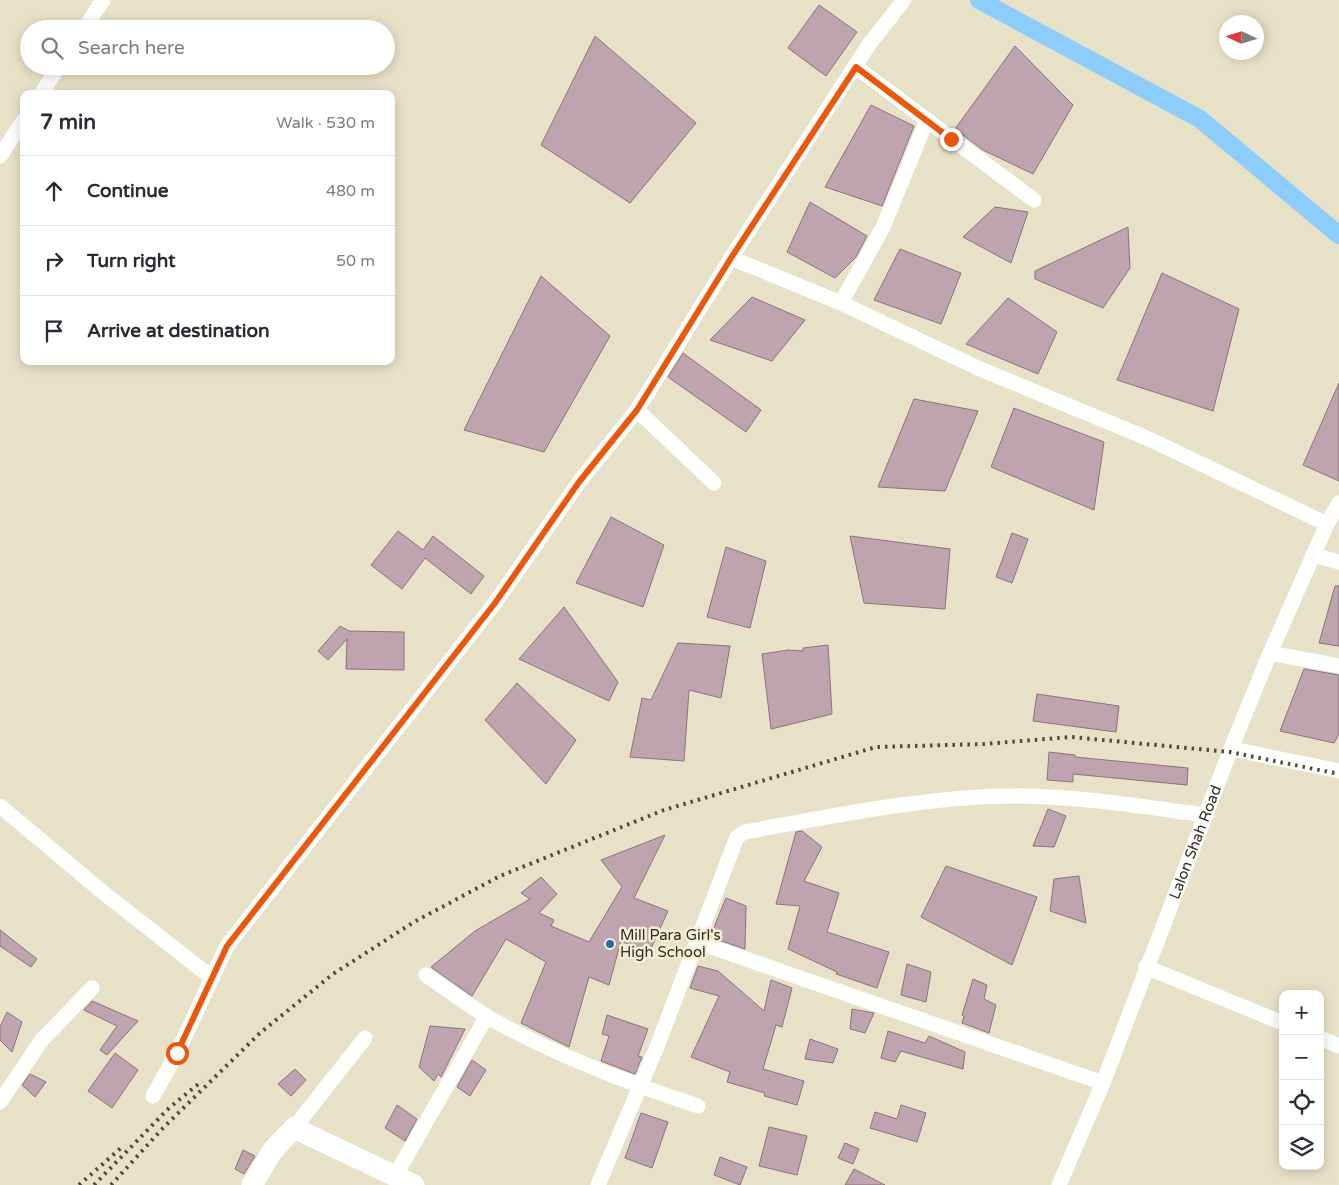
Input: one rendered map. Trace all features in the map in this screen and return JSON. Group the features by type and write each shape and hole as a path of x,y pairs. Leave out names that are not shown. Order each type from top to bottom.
{"street":[{"path":"90,20 103,0"},
{"path":"153,1096 177,1053 227,946 495,603 579,482 637,410 731,258 868,46 904,0"},
{"path":"856,67 1034,200"},
{"path":"44,90 53,75"},
{"path":"841,302 883,228 927,120"},
{"path":"0,156 20,126"},
{"path":"731,258 841,302 980,369 1150,439 1327,524"},
{"path":"637,410 714,483"},
{"name":"Lalon Shah Road","path":"1059,1185 1103,1083 1146,967 1270,652 1327,524 1339,503"},
{"path":"1313,555 1339,562"},
{"path":"1270,652 1339,666"},
{"path":"1232,749 1339,771"},
{"path":"598,1185 697,942 737,837 745,832 945,800 1022,796 1100,801 1206,816"},
{"path":"0,806 104,894 211,977"},
{"path":"697,942 1103,1083"},
{"path":"1146,967 1279,1021"},
{"path":"426,975 487,1016 558,1052 639,1087 698,1106"},
{"path":"0,1102 42,1041 92,988"},
{"path":"394,1176 487,1016"},
{"path":"252,1185 274,1150 294,1128 365,1038"},
{"path":"1324,1040 1339,1046"},
{"path":"294,1128 414,1185"}],"building":[{"path":"819,5 857,32 826,76 788,48"},
{"path":"595,36 696,123 630,203 541,145"},
{"path":"1015,46 1073,105 1033,174 983,150 955,129"},
{"path":"871,105 914,126 882,206 825,187"},
{"path":"810,202 867,236 856,257 835,278 787,252"},
{"path":"995,207 1028,212 1011,263 963,237"},
{"path":"1128,227 1130,268 1103,308 1035,279 1035,271"},
{"path":"900,249 961,273 941,324 874,300"},
{"path":"1162,273 1239,309 1213,411 1117,380"},
{"path":"541,276 610,336 544,452 464,430"},
{"path":"752,297 805,320 772,361 710,340"},
{"path":"1008,298 1057,332 1038,374 966,344"},
{"path":"683,353 761,410 746,432 668,377"},
{"path":"1339,383 1339,481 1303,465"},
{"path":"914,399 978,411 945,491 878,487"},
{"path":"1014,408 1104,442 1094,510 991,467"},
{"path":"611,517 664,545 643,607 576,583"},
{"path":"398,531 423,550 433,536 484,576 471,594 425,558 402,589 371,565"},
{"path":"1012,533 1028,539 1012,583 996,577"},
{"path":"850,536 950,549 945,609 864,603"},
{"path":"726,547 766,561 750,628 707,617"},
{"path":"1335,586 1339,586 1339,646 1319,643"},
{"path":"564,607 618,682 609,701 519,659"},
{"path":"340,626 349,631 404,632 404,670 346,669 347,639 328,660 318,651"},
{"path":"678,643 730,646 721,698 689,690 684,761 630,757 642,698 651,700"},
{"path":"828,645 832,714 771,729 762,654 788,650 803,651 803,648"},
{"path":"1304,669 1339,675 1339,734 1334,743 1280,731"},
{"path":"517,683 576,740 546,784 485,720"},
{"path":"1037,694 1119,706 1116,732 1033,721"},
{"path":"1049,752 1075,755 1075,757 1188,768 1187,785 1073,774 1073,782 1047,780"},
{"path":"1048,809 1066,816 1054,847 1033,846"},
{"path":"802,831 822,847 804,881 839,893 827,932 889,952 877,988 836,974 837,972 788,949 800,906 776,904 796,832"},
{"path":"665,835 634,898 668,911 649,953 621,941 609,985 589,977 569,1047 521,1023 546,962 506,939 472,996 431,967 475,931 530,899 521,893 541,877 557,894 539,913 554,920 551,926 589,942 622,887 601,860"},
{"path":"946,866 1037,897 1012,965 921,917"},
{"path":"1079,876 1086,923 1050,911 1054,879"},
{"path":"726,898 746,906 745,949 710,937"},
{"path":"0,930 37,959 31,967 0,946"},
{"path":"907,964 931,972 926,1002 901,995"},
{"path":"698,966 718,971 764,1011 771,980 792,988 782,1027 776,1025 763,1069 804,1081 797,1105 764,1096 765,1093 727,1082 730,1072 691,1057 719,996 690,988"},
{"path":"973,979 987,985 984,999 996,1005 989,1033 962,1023 964,1016 962,1015"},
{"path":"92,1001 138,1021 107,1055 100,1050 117,1026 84,1010"},
{"path":"852,1009 874,1013 865,1033 850,1029"},
{"path":"7,1012 22,1022 12,1052 0,1040 0,1027"},
{"path":"607,1015 648,1029 638,1056 642,1057 635,1074 601,1061 609,1036 602,1034"},
{"path":"430,1026 465,1029 441,1077 438,1074 434,1081 419,1067"},
{"path":"888,1031 925,1043 929,1036 965,1052 963,1069 901,1051 895,1062 881,1058"},
{"path":"810,1039 838,1049 833,1063 805,1059"},
{"path":"115,1053 138,1070 112,1108 88,1091"},
{"path":"472,1060 486,1070 470,1096 457,1087"},
{"path":"295,1069 306,1080 291,1096 278,1084"},
{"path":"30,1074 46,1082 35,1097 22,1085"},
{"path":"397,1105 417,1119 405,1141 385,1128"},
{"path":"901,1105 926,1113 917,1142 870,1128 875,1112 897,1119"},
{"path":"641,1113 668,1122 652,1168 625,1158"},
{"path":"769,1127 807,1136 797,1175 759,1166"},
{"path":"845,1143 859,1149 853,1164 838,1158"},
{"path":"243,1150 255,1156 244,1174 235,1169"},
{"path":"720,1157 747,1167 740,1185 714,1175"},
{"path":"854,1169 885,1185 845,1185"}],"waterway":[{"path":"979,0 1200,119 1339,235"}],"railway":[{"path":"111,1185 163,1128 260,1033 333,974 414,922 500,876 664,810 876,747 984,744 1071,737 1230,752 1339,774"},
{"path":"94,1185 169,1108 202,1081"},
{"path":"79,1185 122,1147"}],"place":[{"name":"Mill Para Girl's High School","path":"610,944"}],"route":[{"path":"177,1053 227,946 495,603 579,482 637,410 731,258 856,67 951,139"}]}
